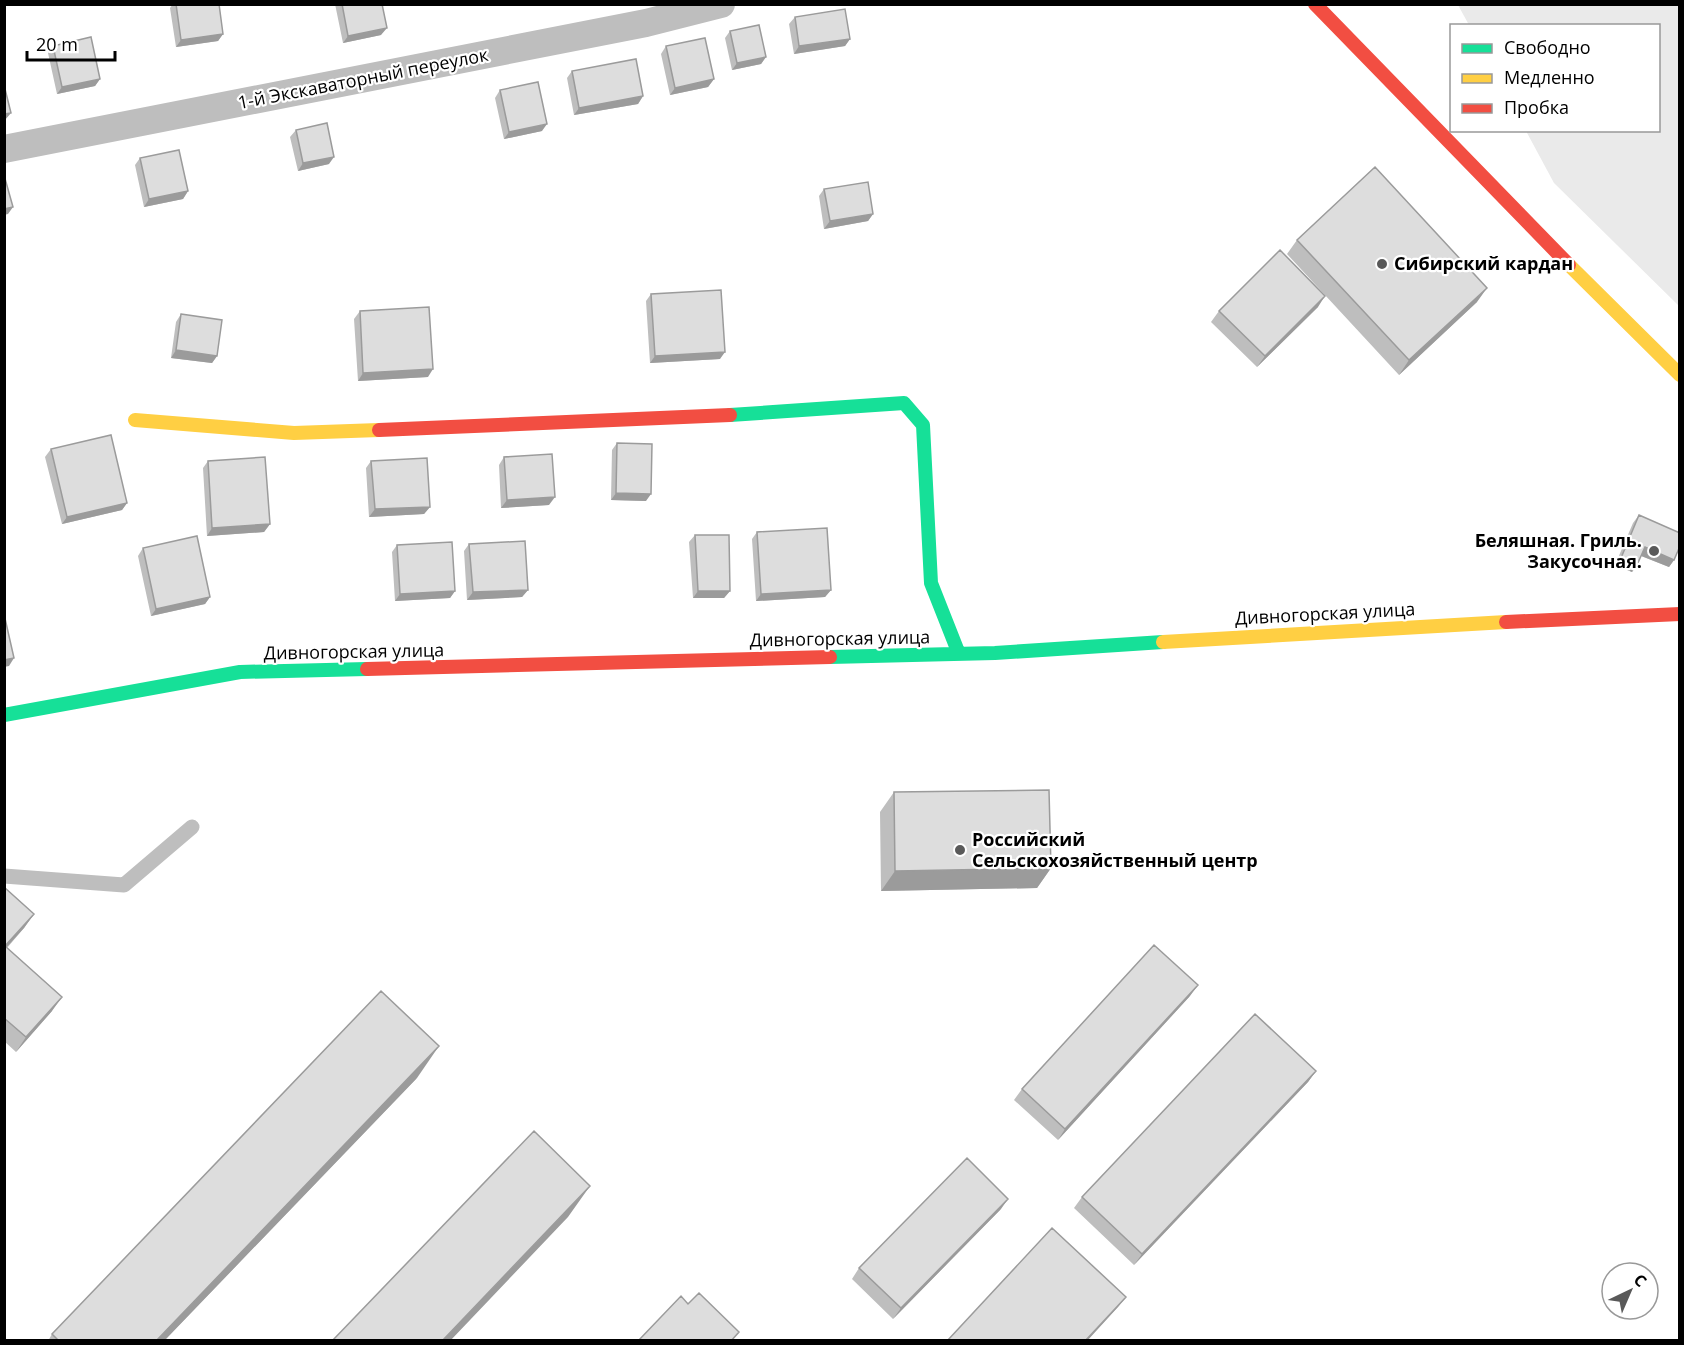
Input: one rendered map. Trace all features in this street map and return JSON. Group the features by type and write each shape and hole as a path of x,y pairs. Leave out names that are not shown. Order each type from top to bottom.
{"street":[{"name":"1-й Экскаваторный переулок","path":"4,149 646,23 721,4"},
{"path":"1315,4 1518,215 1680,375"},
{"path":"1661,355 1680,366"},
{"path":"135,420 294,433 650,420 904,403 923,425 931,584 959,654"},
{"name":"Дивногорская улица","path":"4,715 240,672 959,654 1379,627 1680,614"}],"lane":[{"path":"4,876 124,885 192,827"}],"shaded area":[{"path":"1458,5 1679,5 1679,306 1554,183 1527,132 1660,132 1660,24 1468,24"}],"building":[{"path":"176,4 219,4 223,34 181,40"},
{"path":"342,4 382,4 387,28 348,36"},
{"path":"845,9 850,39 799,46 795,17"},
{"path":"759,25 766,57 737,63 730,31"},
{"path":"91,37 100,79 62,87 53,46"},
{"path":"705,38 714,79 675,88 666,46"},
{"path":"636,59 643,96 579,108 572,71"},
{"path":"538,82 547,124 509,132 500,90"},
{"path":"4,85 11,113 4,114"},
{"path":"327,123 334,157 303,163 296,130"},
{"path":"179,150 188,191 149,199 140,158"},
{"path":"1375,167 1487,288 1409,360 1297,240"},
{"path":"4,175 13,207 4,209"},
{"path":"868,182 873,214 830,221 824,189"},
{"path":"1280,250 1325,296 1265,356 1219,311"},
{"path":"721,290 725,352 655,356 651,294"},
{"path":"429,307 433,369 363,373 360,311"},
{"path":"181,314 222,320 217,356 176,350"},
{"path":"111,435 127,503 67,517 51,449"},
{"path":"617,443 652,444 651,494 616,493"},
{"path":"552,454 555,497 507,500 504,457"},
{"path":"265,457 270,524 212,528 208,461"},
{"path":"427,458 430,507 375,509 371,461"},
{"path":"1639,515 1680,533 1680,546 1674,560 1645,547 1637,565 1621,558"},
{"path":"827,528 831,590 761,594 757,532"},
{"path":"695,535 729,535 730,591 698,591"},
{"path":"197,536 210,597 156,609 143,548"},
{"path":"525,541 528,590 473,592 469,544"},
{"path":"452,542 455,591 400,594 397,545"},
{"path":"4,614 14,658 4,660"},
{"path":"1049,790 1051,868 895,871 894,792"},
{"path":"4,887 34,914 5,946 62,997 26,1037 4,1018"},
{"path":"1154,945 1198,985 1065,1129 1022,1089"},
{"path":"381,991 439,1046 156,1341 59,1341 52,1334"},
{"path":"1255,1014 1316,1071 1142,1254 1082,1197"},
{"path":"534,1131 590,1186 442,1341 332,1341"},
{"path":"967,1158 1008,1199 901,1308 859,1268"},
{"path":"1052,1228 1126,1297 1085,1341 947,1341"},
{"path":"699,1293 739,1332 731,1341 638,1341 681,1296 688,1304"}],"traffic: fast":[{"path":"730,415 904,403 923,425 931,583 959,654"},
{"path":"830,657 995,653 1163,642"},
{"path":"4,715 240,672 367,669"}],"traffic: slow":[{"path":"1569,265 1680,375"},
{"path":"135,420 294,433 379,430"},
{"path":"1163,642 1506,622"}],"traffic: jam":[{"path":"1315,4 1569,265"},
{"path":"379,430 730,415"},
{"path":"1506,622 1680,614"},
{"path":"367,669 830,657"}],"place":[{"name":"Сибирский кардан","path":"1382,264"},
{"name":"Беляшная. Гриль. Закусочная.","path":"1654,551"},
{"name":"Российский Сельскохозяйственный центр","path":"960,850"}]}
